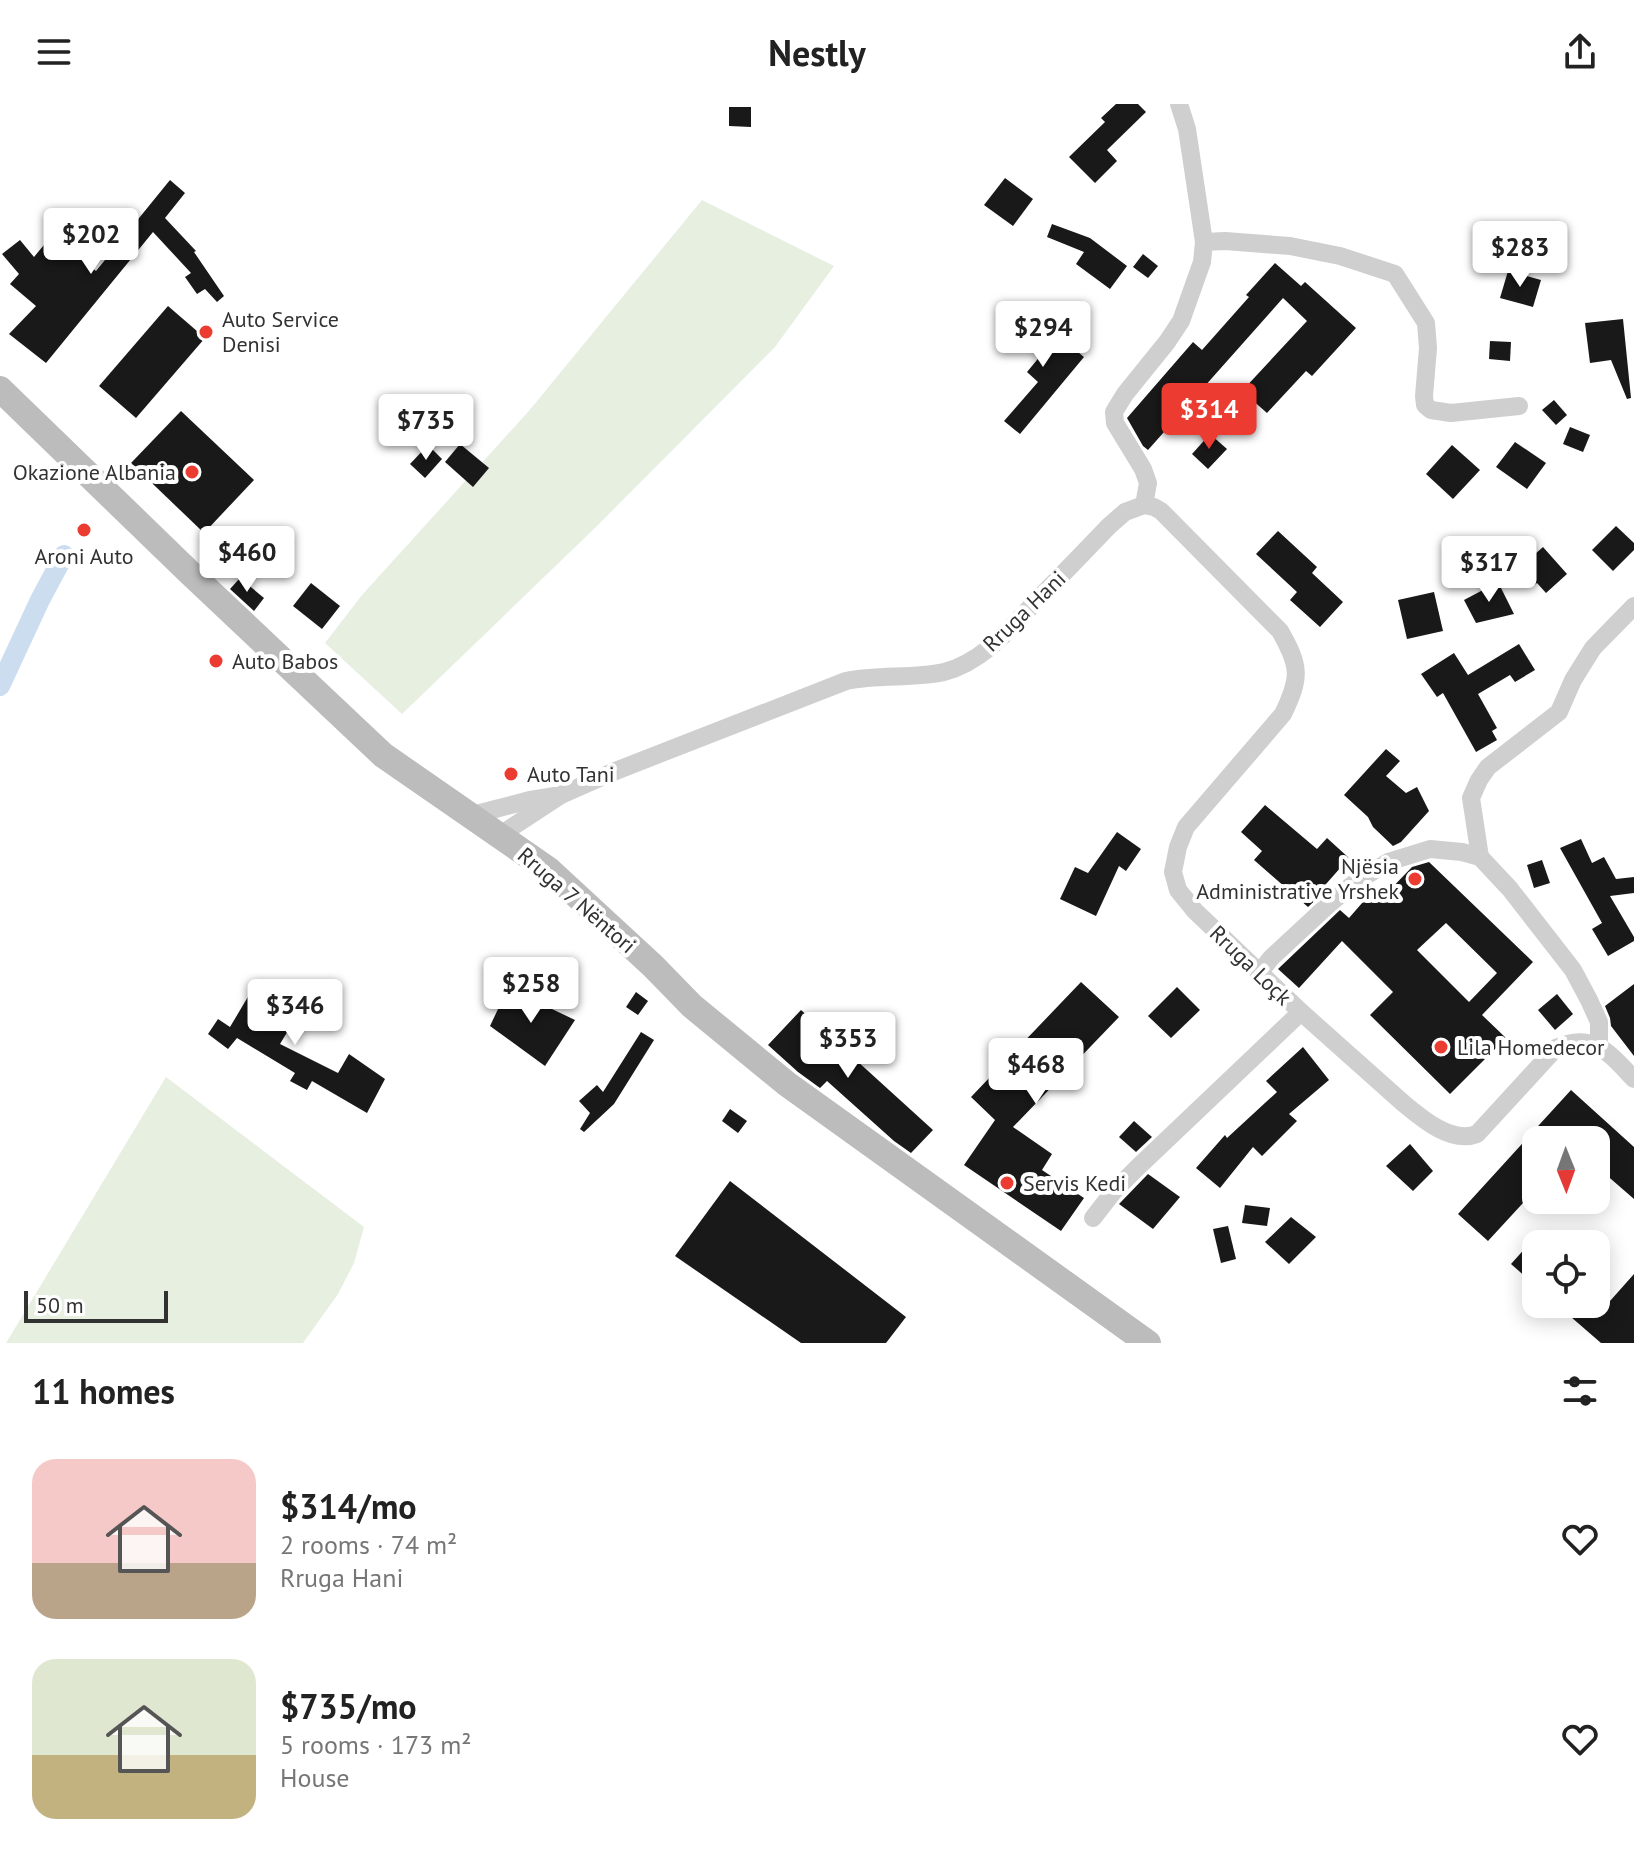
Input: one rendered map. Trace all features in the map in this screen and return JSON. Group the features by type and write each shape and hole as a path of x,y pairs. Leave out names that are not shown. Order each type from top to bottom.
{"main road":[{"name":"Rruga 7 Nëntori","path":"0,389 383,755 549,870 692,1006 787,1084 1148,1343"}],"street":[{"path":"1144,505 1148,483 1115,423 1114,412 1181,321 1198,275 1204,242 1187,129 1179,104"},
{"path":"1204,242 1290,246 1340,256 1395,274 1426,323 1425,405 1431,410 1451,413 1519,406"},
{"name":"Rruga Hani","path":"500,835 561,795 846,681 866,677 921,676 964,664 998,640 1109,526 1125,512 1144,505"},
{"name":"Rruga Loçk","path":"1144,505 1161,511 1280,631 1292,652 1297,674 1283,714 1186,827 1173,872 1178,890 1195,911 1414,1113 1452,1134 1467,1138 1477,1134 1556,1048 1570,1041 1599,1046"},
{"path":"1480,857 1471,798 1479,780 1488,767 1559,712 1573,680 1593,648 1634,606"},
{"name":"Rruga Hani","path":"472,815 561,795"},
{"path":"1260,972 1327,906 1353,884 1388,862 1430,849 1480,857 1510,889 1573,970 1599,1022 1599,1046 1634,1079"},
{"path":"1093,1218 1137,1168 1301,1012"}],"green space":[{"path":"702,200 834,266 775,347 597,526 402,714 325,643 362,595 528,412"},
{"path":"166,1077 364,1227 354,1263 338,1294 303,1343 6,1343"}],"building":[{"path":"1116,104 1138,104 1146,112 1107,150 1117,161 1095,183 1069,157 1105,122 1101,118"},
{"path":"729,107 751,107 751,127 729,126"},
{"path":"1005,178 1033,199 1013,226 984,205"},
{"path":"170,180 185,193 165,218 196,251 224,296 217,302 205,289 197,294 185,277 191,273 153,232 46,363 9,334 36,306 10,284 19,274 2,254 20,240 34,257 53,234 96,271"},
{"path":"1052,224 1090,238 1127,266 1110,289 1076,264 1084,252 1047,237"},
{"path":"1143,254 1158,266 1148,278 1133,267"},
{"path":"1275,263 1301,286 1305,282 1356,328 1312,376 1306,371 1267,413 1242,391 1307,321 1283,298 1148,450 1127,418 1193,342 1202,350"},
{"path":"1508,271 1541,280 1533,307 1500,298"},
{"path":"168,306 205,338 136,418 99,386"},
{"path":"1024,308 1084,357 1020,434 1004,421 1038,382 1027,372 1046,349 1012,322"},
{"path":"1623,319 1631,398 1627,399 1611,360 1590,363 1585,323"},
{"path":"1490,341 1511,342 1510,361 1489,359"},
{"path":"1554,400 1567,415 1556,425 1542,410"},
{"name":"Okazione Albania","path":"181,411 254,480 204,533 131,463"},
{"path":"1570,427 1590,435 1583,452 1563,444"},
{"path":"1210,434 1227,449 1208,469 1192,454"},
{"path":"1515,442 1546,463 1527,489 1496,467"},
{"path":"460,444 489,468 473,487 445,462"},
{"path":"428,445 442,459 425,478 410,464"},
{"path":"1452,445 1480,470 1453,499 1426,474"},
{"path":"1616,526 1634,543 1634,550 1613,571 1592,550"},
{"path":"1278,531 1317,567 1312,573 1343,602 1320,627 1290,600 1297,592 1256,554"},
{"path":"1543,547 1567,574 1546,593 1537,583 1532,587 1517,570"},
{"path":"240,578 264,598 254,611 230,589"},
{"path":"1498,582 1514,614 1476,623 1464,600"},
{"path":"311,583 340,606 322,629 293,606"},
{"path":"1434,592 1443,631 1407,639 1398,600"},
{"path":"1519,644 1535,670 1515,682 1510,675 1478,694 1497,728 1492,731 1497,740 1476,752 1443,693 1437,697 1421,674 1454,653 1468,675"},
{"path":"1386,749 1400,761 1386,776 1406,793 1417,787 1429,811 1401,842 1393,846 1344,795"},
{"path":"1265,805 1317,849 1327,838 1349,858 1308,907 1254,860 1262,851 1241,832"},
{"path":"1117,832 1141,849 1126,871 1119,866 1096,916 1060,899 1075,867 1088,873"},
{"path":"1581,839 1592,863 1604,857 1616,879 1634,877 1634,893 1610,896 1634,941 1608,956 1592,929 1602,923 1560,848"},
{"path":"1542,860 1550,883 1534,888 1527,865"},
{"path":"1429,862 1533,962 1482,1015 1506,1038 1450,1094 1370,1015 1393,992 1342,941 1299,988 1278,969 1340,910 1349,918 1376,887 1385,895 1412,867","holes":["1446,923 1497,973 1469,1002 1417,950"]},
{"path":"258,980 303,1006 280,1044 338,1073 349,1054 385,1079 367,1113 312,1081 307,1090 290,1081 295,1073 237,1038 228,1049 208,1034 218,1019 230,1027"},
{"path":"1081,982 1119,1017 1013,1127 1052,1154 1042,1170 1084,1198 1061,1231 964,1165 995,1120 971,1097"},
{"path":"1634,984 1634,1056 1611,1026 1605,1006"},
{"path":"1177,987 1200,1010 1171,1038 1148,1016"},
{"path":"508,988 575,1020 545,1066 490,1026"},
{"path":"636,992 648,1001 638,1015 626,1007"},
{"path":"1557,994 1573,1014 1555,1030 1538,1010"},
{"path":"801,1010 933,1130 911,1153 827,1081 820,1088 768,1045"},
{"path":"641,1032 654,1040 614,1104 584,1132 580,1129 590,1113 579,1101 597,1085 603,1092"},
{"path":"1303,1047 1329,1080 1289,1114 1297,1121 1262,1156 1253,1147 1220,1188 1196,1168 1225,1135 1227,1138 1277,1092 1266,1081"},
{"path":"1571,1090 1634,1147 1634,1199 1610,1178 1610,1126 1538,1126"},
{"path":"730,1109 747,1121 738,1133 722,1121"},
{"path":"1134,1121 1152,1137 1136,1152 1119,1137"},
{"path":"1410,1144 1433,1171 1413,1191 1386,1166"},
{"path":"1522,1144 1522,1204 1488,1241 1458,1214"},
{"path":"1148,1174 1180,1197 1153,1229 1119,1204"},
{"path":"730,1181 906,1317 886,1343 801,1343 675,1256"},
{"path":"1245,1205 1270,1208 1267,1226 1242,1223"},
{"path":"1291,1217 1316,1237 1289,1264 1265,1242"},
{"path":"1228,1226 1236,1259 1221,1263 1213,1229"},
{"path":"1522,1252 1522,1274 1511,1264"},
{"path":"1634,1274 1634,1343 1601,1343 1572,1318 1610,1318 1610,1301"}],"waterway":[{"path":"0,686 64,555"}],"place":[{"name":"Auto Service Denisi","path":"206,332"},
{"name":"Okazione Albania","path":"192,472"},
{"name":"Aroni Auto","path":"84,530"},
{"name":"Auto Babos","path":"216,661"},
{"name":"Auto Tani","path":"511,774"},
{"name":"Njësia Administrative Yrshek","path":"1415,879"},
{"name":"Lila Homedecor","path":"1441,1047"},
{"name":"Servis Kedi","path":"1007,1183"}]}
